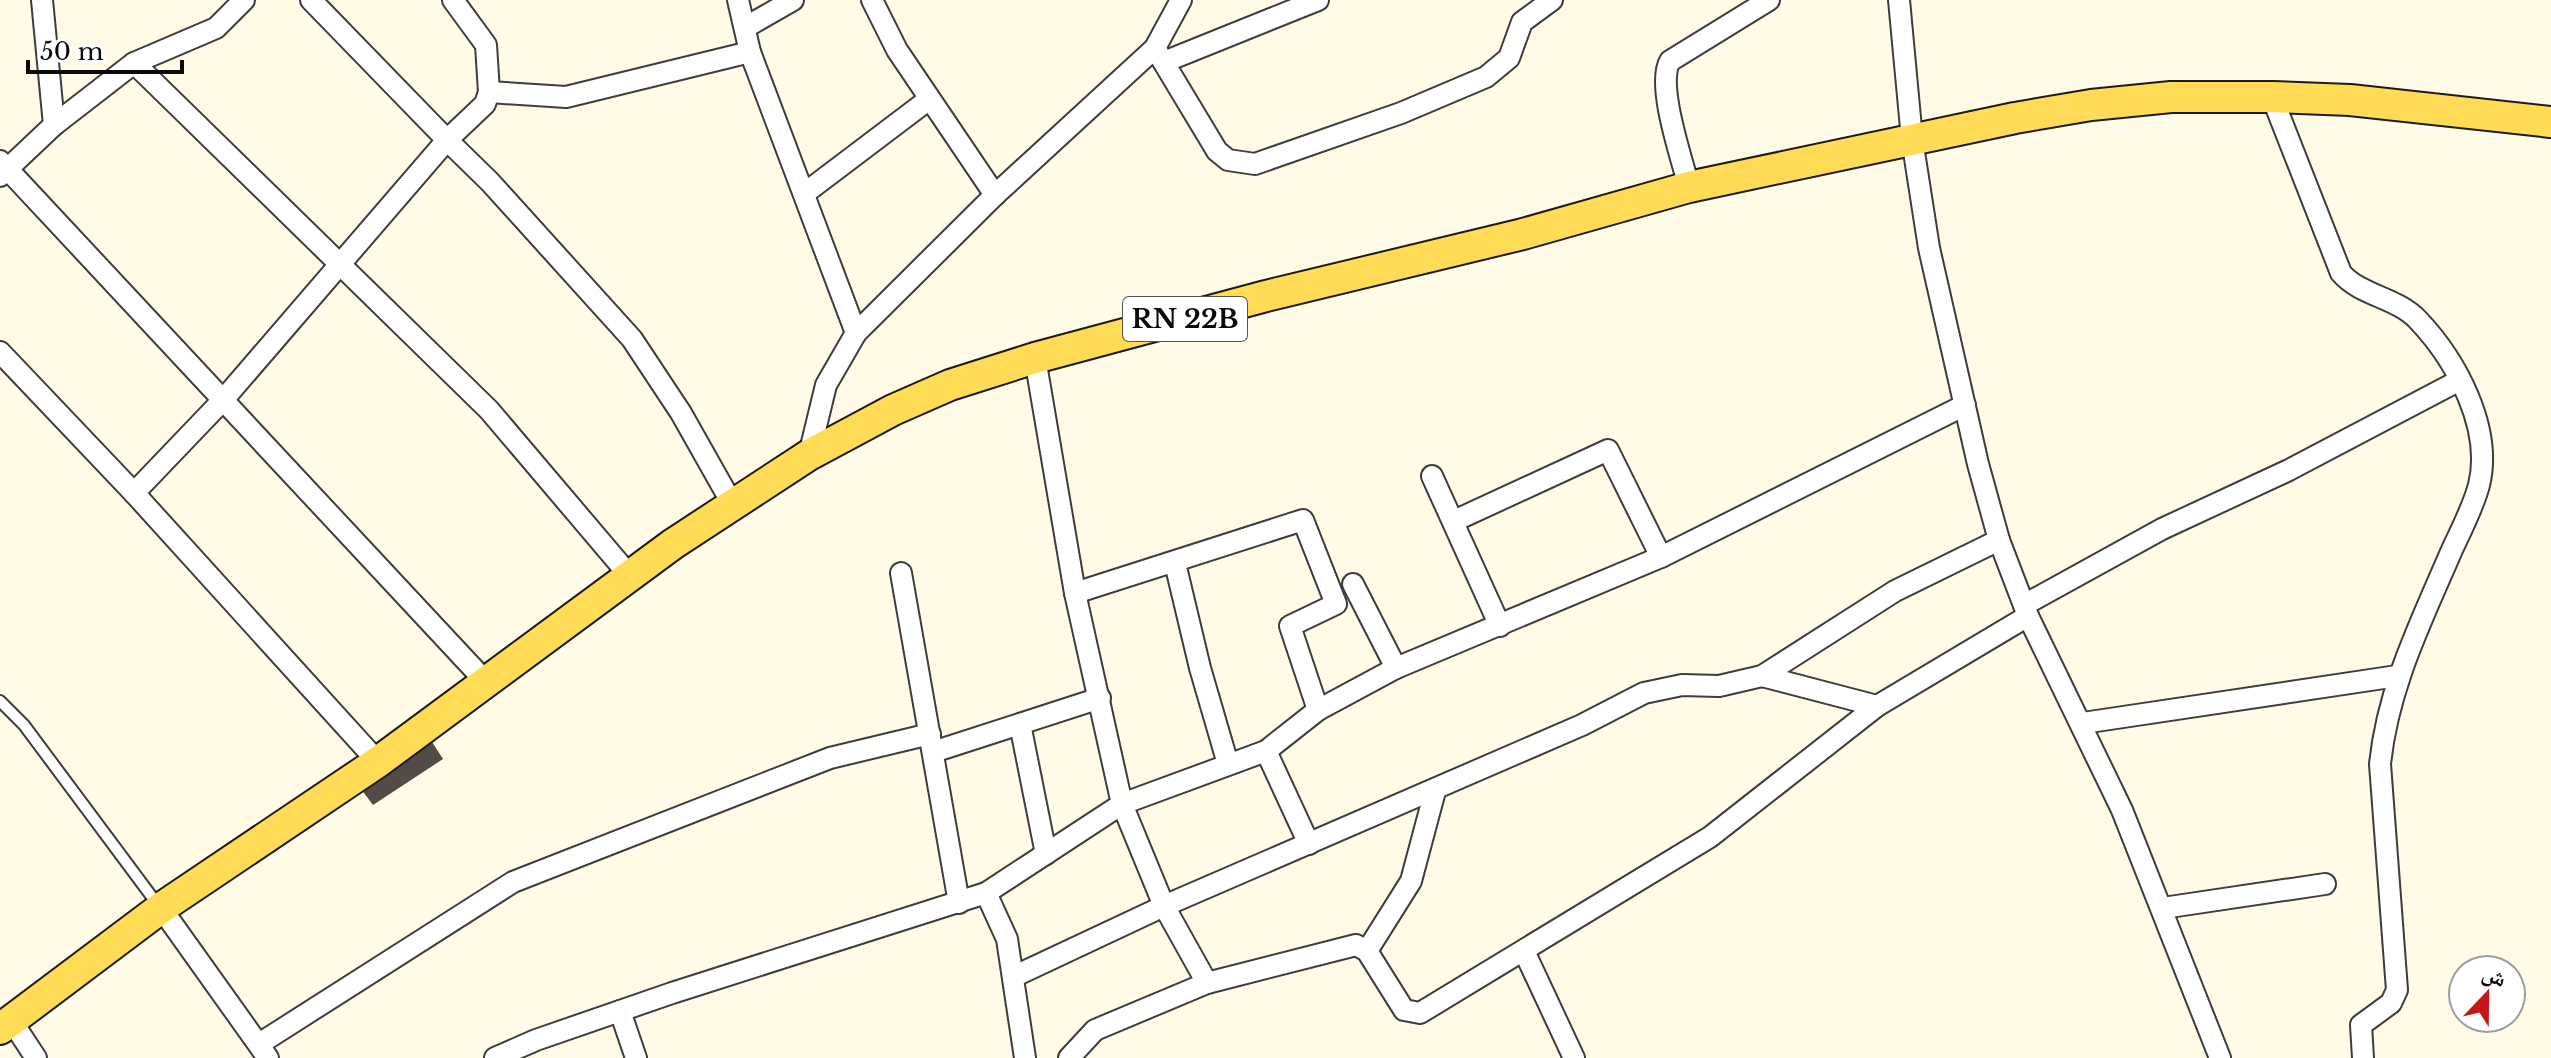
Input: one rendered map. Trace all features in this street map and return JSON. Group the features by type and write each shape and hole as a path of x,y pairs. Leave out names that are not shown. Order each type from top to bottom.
{"main road":[{"name":"RN 22B","path":"6,1025 161,908 378,762 629,575 809,455 893,410 950,385 1035,358 1294,289 1523,234 1689,187 1912,139 2091,105 2171,97 2272,97 2366,101 2551,122"}],"street":[{"path":"42,0 54,125"},
{"path":"244,0 216,28 134,63 2,169 486,682"},
{"path":"311,0 490,182 632,339 673,400 734,507"},
{"path":"134,493 223,400 447,140 485,104 489,92 486,45 453,0"},
{"path":"738,0 750,52 856,333"},
{"path":"746,27 793,0"},
{"path":"872,0 897,50 928,100 995,195"},
{"path":"1160,55 1181,0"},
{"path":"809,455 826,385 856,333 995,195 1160,55 1318,0"},
{"path":"1160,55 1217,151 1228,160 1255,164 1401,113 1486,77 1509,58 1522,22 1552,0"},
{"path":"1689,187 1669,103 1666,67 1670,61 1726,24 1769,0"},
{"path":"1896,1 1912,139 1929,248 1999,540 2026,611 2083,723 2163,908 2220,1058"},
{"path":"489,92 566,97 750,52"},
{"path":"134,63 338,266 489,410 629,575"},
{"path":"2272,97 2341,273 2350,283 2402,306 2418,320 2460,380 2472,407 2481,447 2479,483 2397,676 2384,729 2380,764 2397,990 2391,1003 2361,1025 2363,1058"},
{"path":"805,193 928,100"},
{"path":"0,352 134,493 378,762"},
{"path":"1035,358 1075,593 1122,804 1164,906 1207,983"},
{"path":"1069,1058 1095,1030 1207,983 1352,945 1367,951 1404,1010 1414,1014 1710,837 1877,706 2026,611 2162,529 2289,470 2460,380"},
{"path":"495,1058 536,1040 620,1011 986,893 1122,804 1266,751 1318,710 1396,668 1661,557 1965,405"},
{"path":"1454,521 1608,450 1661,557"},
{"path":"1432,476 1500,626"},
{"path":"1075,593 1303,520 1336,604 1290,626 1318,710"},
{"path":"1013,977 1164,906 1435,791 1644,693 1682,685 1719,686 1762,676 1895,591 1999,540"},
{"path":"1175,563 1200,668 1228,764"},
{"path":"901,573 959,903"},
{"path":"1353,584 1396,668"},
{"path":"1762,676 1877,706"},
{"path":"2083,723 2397,676"},
{"path":"161,908 264,1051 513,882 830,758 931,743 1020,724 1100,698"},
{"path":"1020,724 1046,854"},
{"path":"1266,751 1309,844"},
{"path":"1367,951 1411,881 1435,791"},
{"path":"2163,908 2325,884"},
{"path":"986,893 1007,939 1025,1058"},
{"path":"1524,951 1574,1058"},
{"path":"620,1011 636,1058"},
{"path":"6,1025 36,1058"}],"lane":[{"path":"0,701 24,725 161,908"}],"building":[{"path":"432,742 443,759 373,805 361,789"}]}
